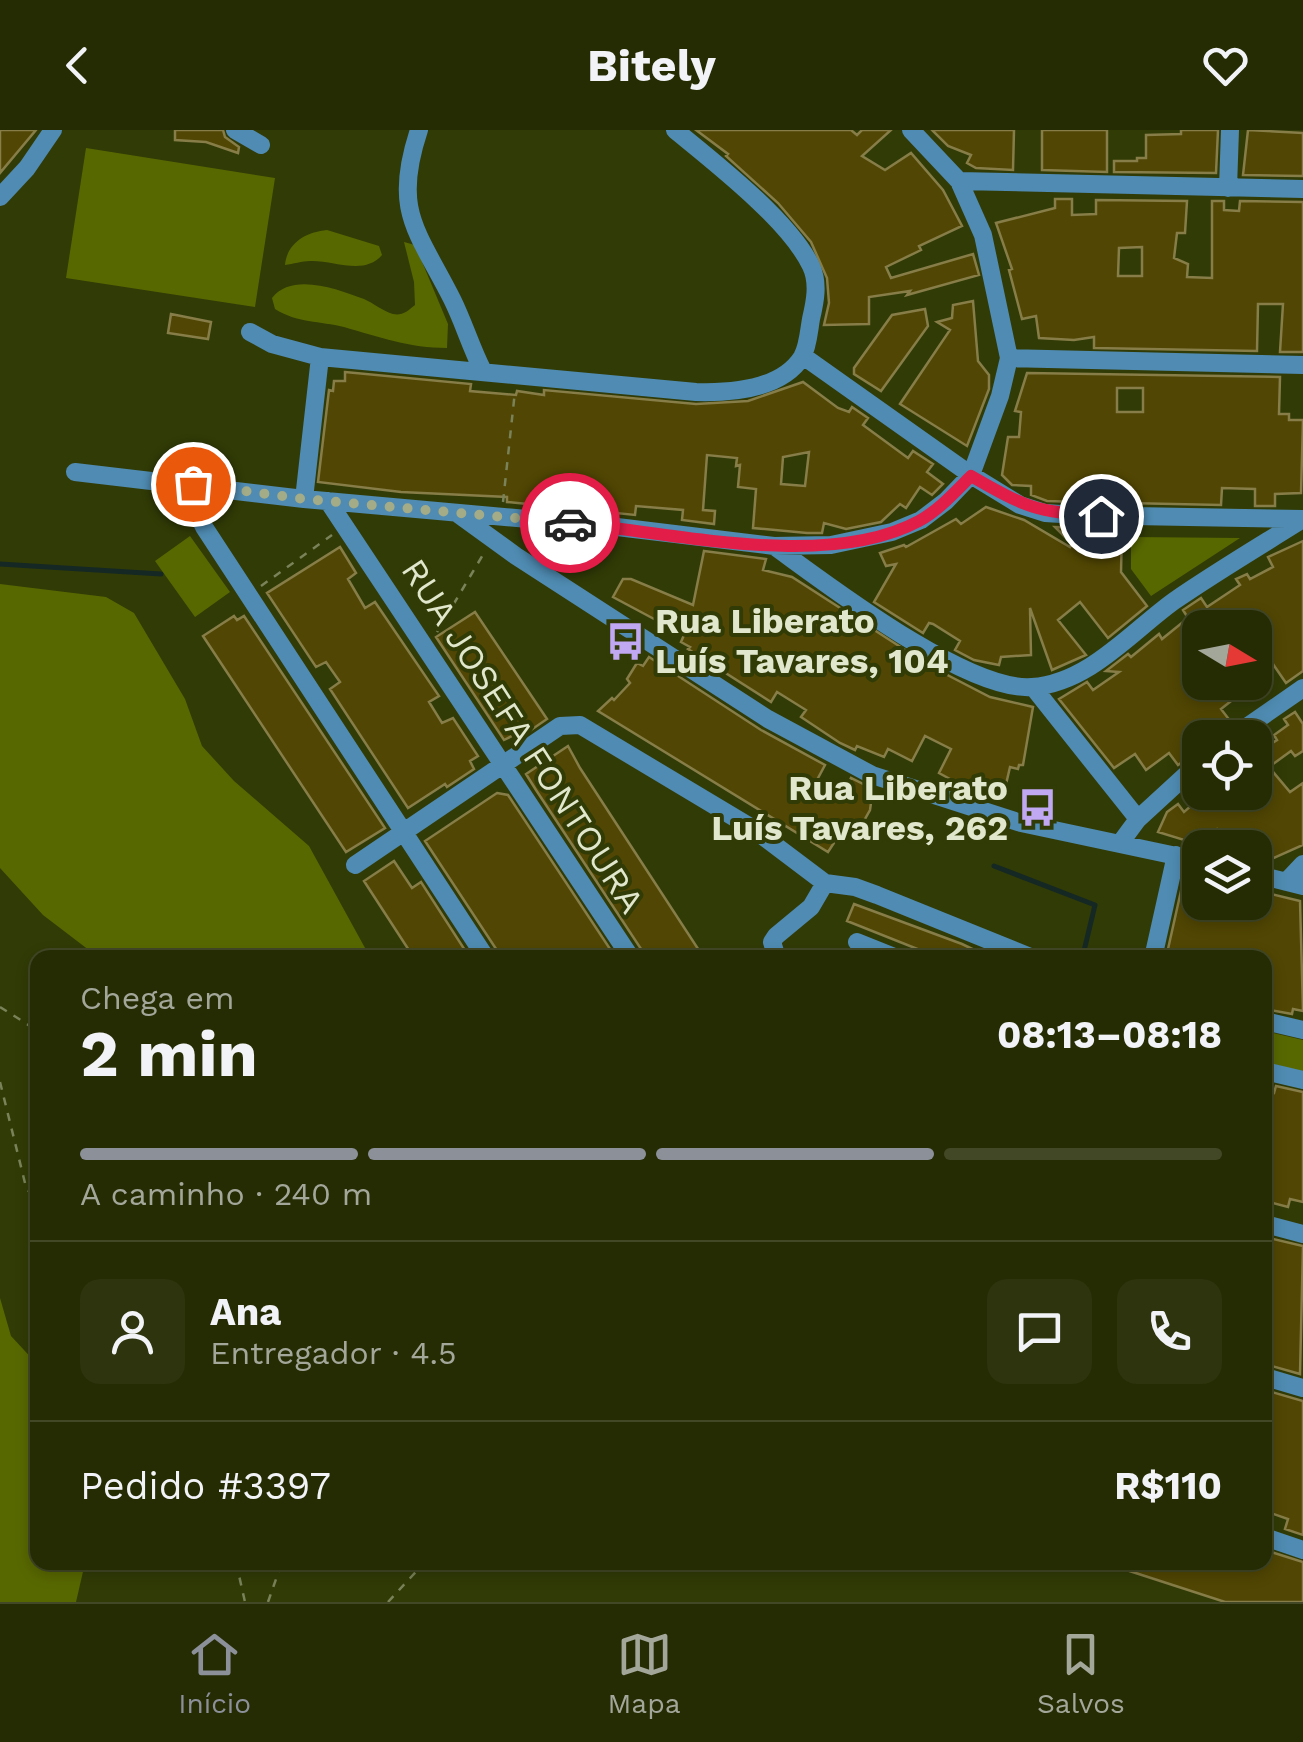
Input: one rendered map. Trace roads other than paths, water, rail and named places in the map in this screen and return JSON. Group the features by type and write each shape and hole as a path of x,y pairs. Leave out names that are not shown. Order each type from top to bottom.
{"street":[{"path":"0,197 27,168 53,130"},
{"path":"235,130 261,145"},
{"path":"419,130 406,178 410,214 483,371"},
{"path":"250,332 297,353 320,357 725,392 775,379 803,356 815,302 816,282 811,266 781,226 674,130"},
{"path":"75,472 774,546 830,544 892,532 920,520 971,476 988,434 1009,358 988,251 960,181 911,130"},
{"path":"1228,188 1230,130"},
{"path":"960,181 1303,190"},
{"path":"803,356 971,476 1020,505 1045,513 1303,519"},
{"path":"304,499 320,357"},
{"path":"1009,358 1303,365"},
{"path":"193,484 204,527 481,950"},
{"name":"RUA JOSEFA FONTOURA","path":"328,501 626,950"},
{"path":"456,512 768,720 872,775 1021,823 1182,856"},
{"path":"774,546 851,600 960,667 990,680 1032,687 1063,680 1086,669 1174,601 1303,519"},
{"path":"1032,687 1138,820"},
{"path":"1257,720 1303,688"},
{"path":"355,865 560,726 589,728 752,828 826,883 877,895 1013,950"},
{"path":"1121,842 1138,820 1182,779"},
{"path":"1155,950 1176,855"},
{"path":"1294,884 1303,864"},
{"path":"774,950 772,942 811,907 826,883"},
{"path":"857,942 877,950"},
{"path":"1272,1023 1303,1030"},
{"path":"1272,1073 1303,1080"},
{"path":"1272,1226 1303,1234"},
{"path":"1272,1379 1303,1388"},
{"path":"1272,1539 1303,1550"}],"waterway":[{"path":"0,564 161,574"},
{"path":"994,866 1095,905 1084,950"}],"place":[{"name":"Rua Liberato Luís Tavares, 104","path":"625,641"},
{"name":"Rua Liberato Luís Tavares, 262","path":"1038,808"}]}
